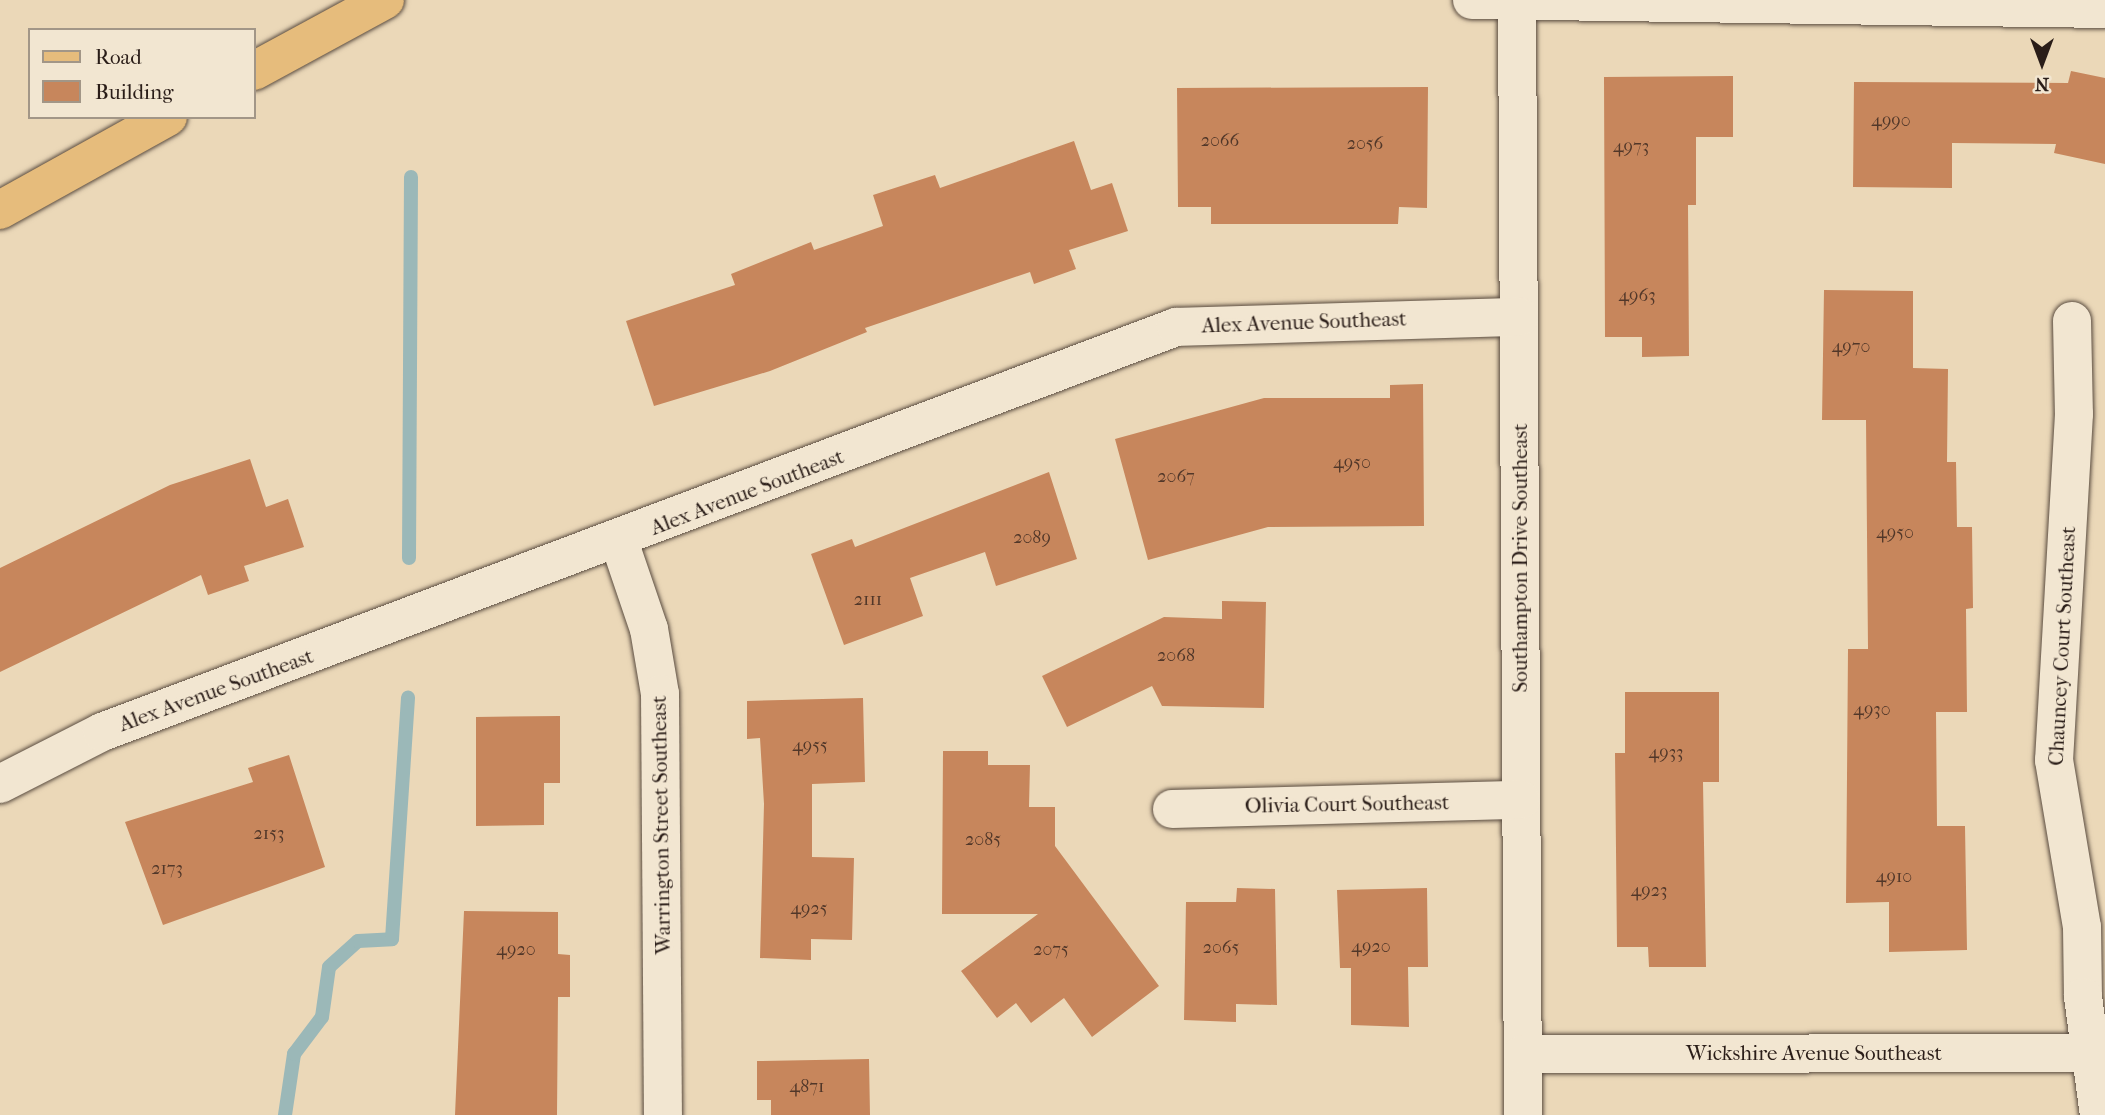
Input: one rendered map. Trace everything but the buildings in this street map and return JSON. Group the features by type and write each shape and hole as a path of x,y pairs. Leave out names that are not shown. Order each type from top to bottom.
{"main road":[{"path":"256,70 385,0"},
{"path":"0,210 164,119"}],"street":[{"path":"1472,0 2105,9"},
{"name":"Southampton Drive Southeast","path":"1517,1 1523,1115"},
{"name":"Alex Avenue Southeast","path":"0,784 102,732 619,541 1176,327 1519,317"},
{"name":"Chauncey Court Southeast","path":"2072,321 2074,414 2054,760 2082,927 2098,1053 2099,1115"},
{"name":"Warrington Street Southeast","path":"619,541 649,629 660,694 663,1115"},
{"name":"Olivia Court Southeast","path":"1172,809 1521,800"},
{"name":"Wickshire Avenue Southeast","path":"1523,1054 2098,1053"}],"waterway":[{"path":"409,558 411,177"},
{"path":"285,1115 294,1054 322,1017 329,967 358,941 392,939 408,698"}]}
